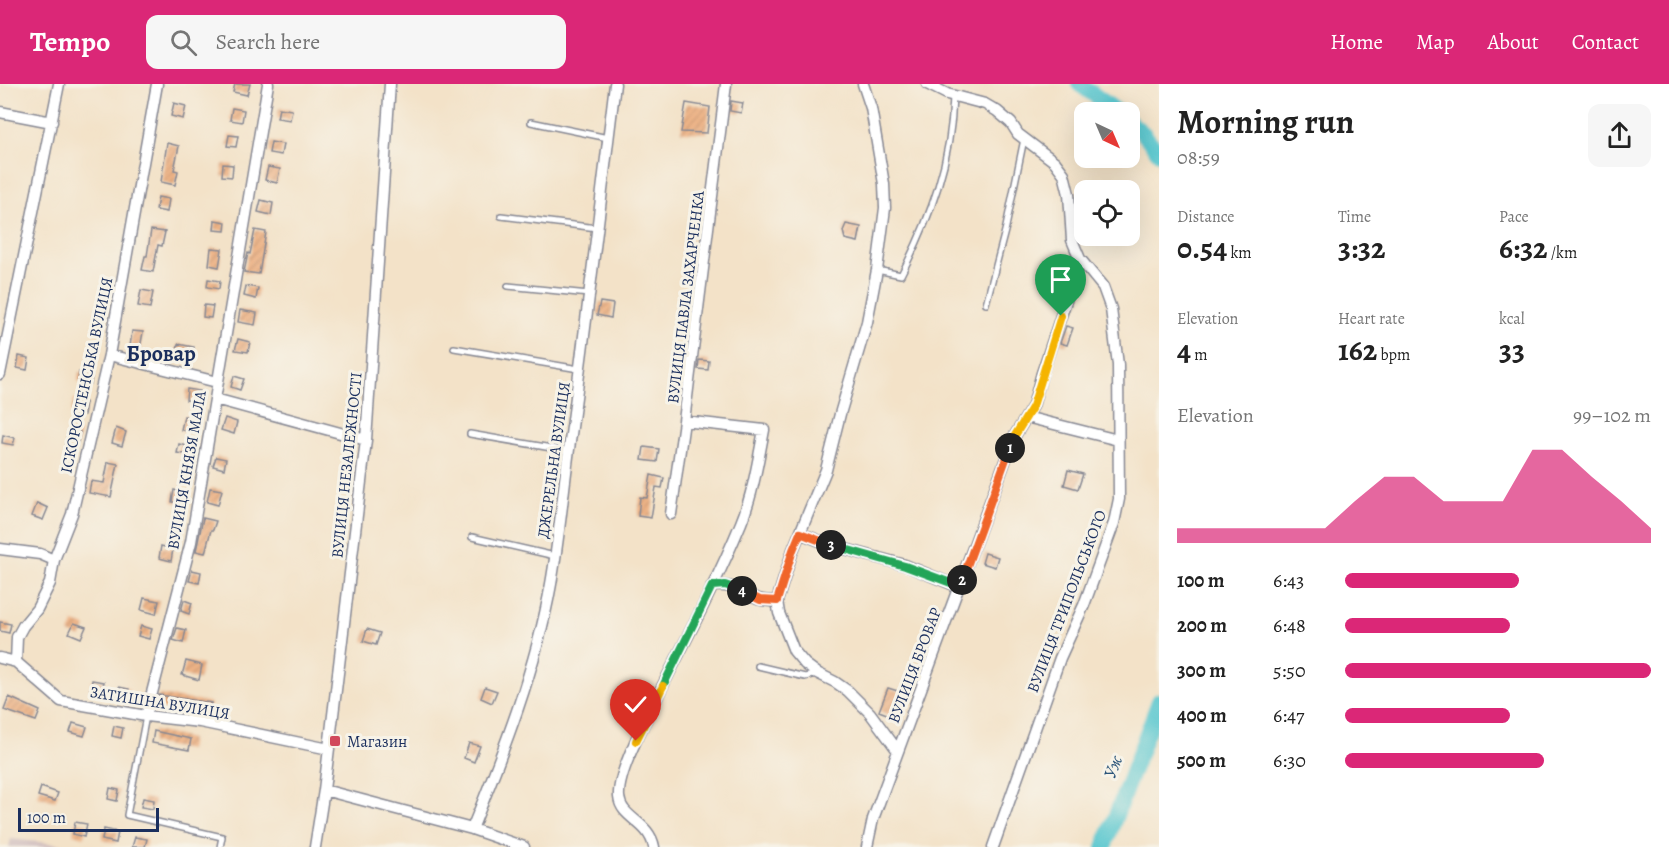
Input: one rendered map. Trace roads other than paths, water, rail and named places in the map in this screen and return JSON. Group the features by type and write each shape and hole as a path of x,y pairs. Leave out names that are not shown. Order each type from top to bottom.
{"street":[{"path":"0,374 4,335 59,84"},
{"name":"ІСКОРОСТЕНСЬКА ВУЛИЦЯ","path":"16,662 17,637 37,609 50,583 54,560 72,514 109,355 157,84"},
{"name":"ВУЛИЦЯ КНЯЗЯ МАЛА","path":"146,716 191,542 268,84"},
{"name":"ВУЛИЦЯ НЕЗАЛЕЖНОСТІ","path":"315,847 324,790 366,440 390,84"},
{"name":"ДЖЕРЕЛЬНА ВУЛИЦЯ","path":"472,829 522,696 551,584 590,294 615,84"},
{"name":"ВУЛИЦЯ ПАВЛА ЗАХАРЧЕНКА","path":"670,514 684,421 726,84"},
{"path":"863,84 871,108 884,184 885,208 877,270 867,322 826,470 793,550 777,601 779,613 794,651 805,664 848,691 870,713 898,751"},
{"path":"927,84 953,96 985,104 997,111 1011,123 1018,134 1055,162 1064,174 1069,194 1072,240 1080,259"},
{"path":"0,112 52,122"},
{"name":"ВУЛИЦЯ БРОВАР","path":"867,847 873,819 1014,437 1033,406 1080,259"},
{"name":"ВУЛИЦЯ ТРИПОЛЬСЬКОГО","path":"993,847 1060,658 1084,605 1114,522 1119,499 1118,365 1111,309 1103,287 1080,259"},
{"path":"109,355 217,382"},
{"path":"214,399 366,440"},
{"path":"1026,417 1118,440"},
{"path":"654,847 649,833 622,809 619,794 621,780 636,741 745,513 751,495 764,430 684,421"},
{"path":"800,533 830,545 905,566 959,586"},
{"path":"0,549 39,554 54,560"},
{"path":"712,586 725,585 739,589 760,600 777,601"},
{"name":"ЗАТИШНА ВУЛИЦЯ","path":"0,658 16,662 61,701 146,716 200,722 329,749"},
{"path":"324,790 472,829 524,847"}],"lane":[{"path":"877,270 901,275 919,240 947,156 953,96"},
{"path":"531,122 608,138"},
{"path":"987,304 1024,139"},
{"path":"501,216 598,229"},
{"path":"508,286 590,294"},
{"path":"453,348 580,369"},
{"path":"470,434 569,451"},
{"path":"472,537 555,556"},
{"path":"758,666 805,677 818,673"},
{"path":"146,716 127,815 222,837 220,847"}],"waterway":[{"name":"Уж","path":"1079,84 1104,102"},
{"name":"Уж","path":"1140,130 1159,153"},
{"name":"Уж","path":"1104,847 1159,701"}],"place":[{"name":"Магазин","path":"335,741"}],"district":[{"name":"Бровар","path":"161,353"}]}
